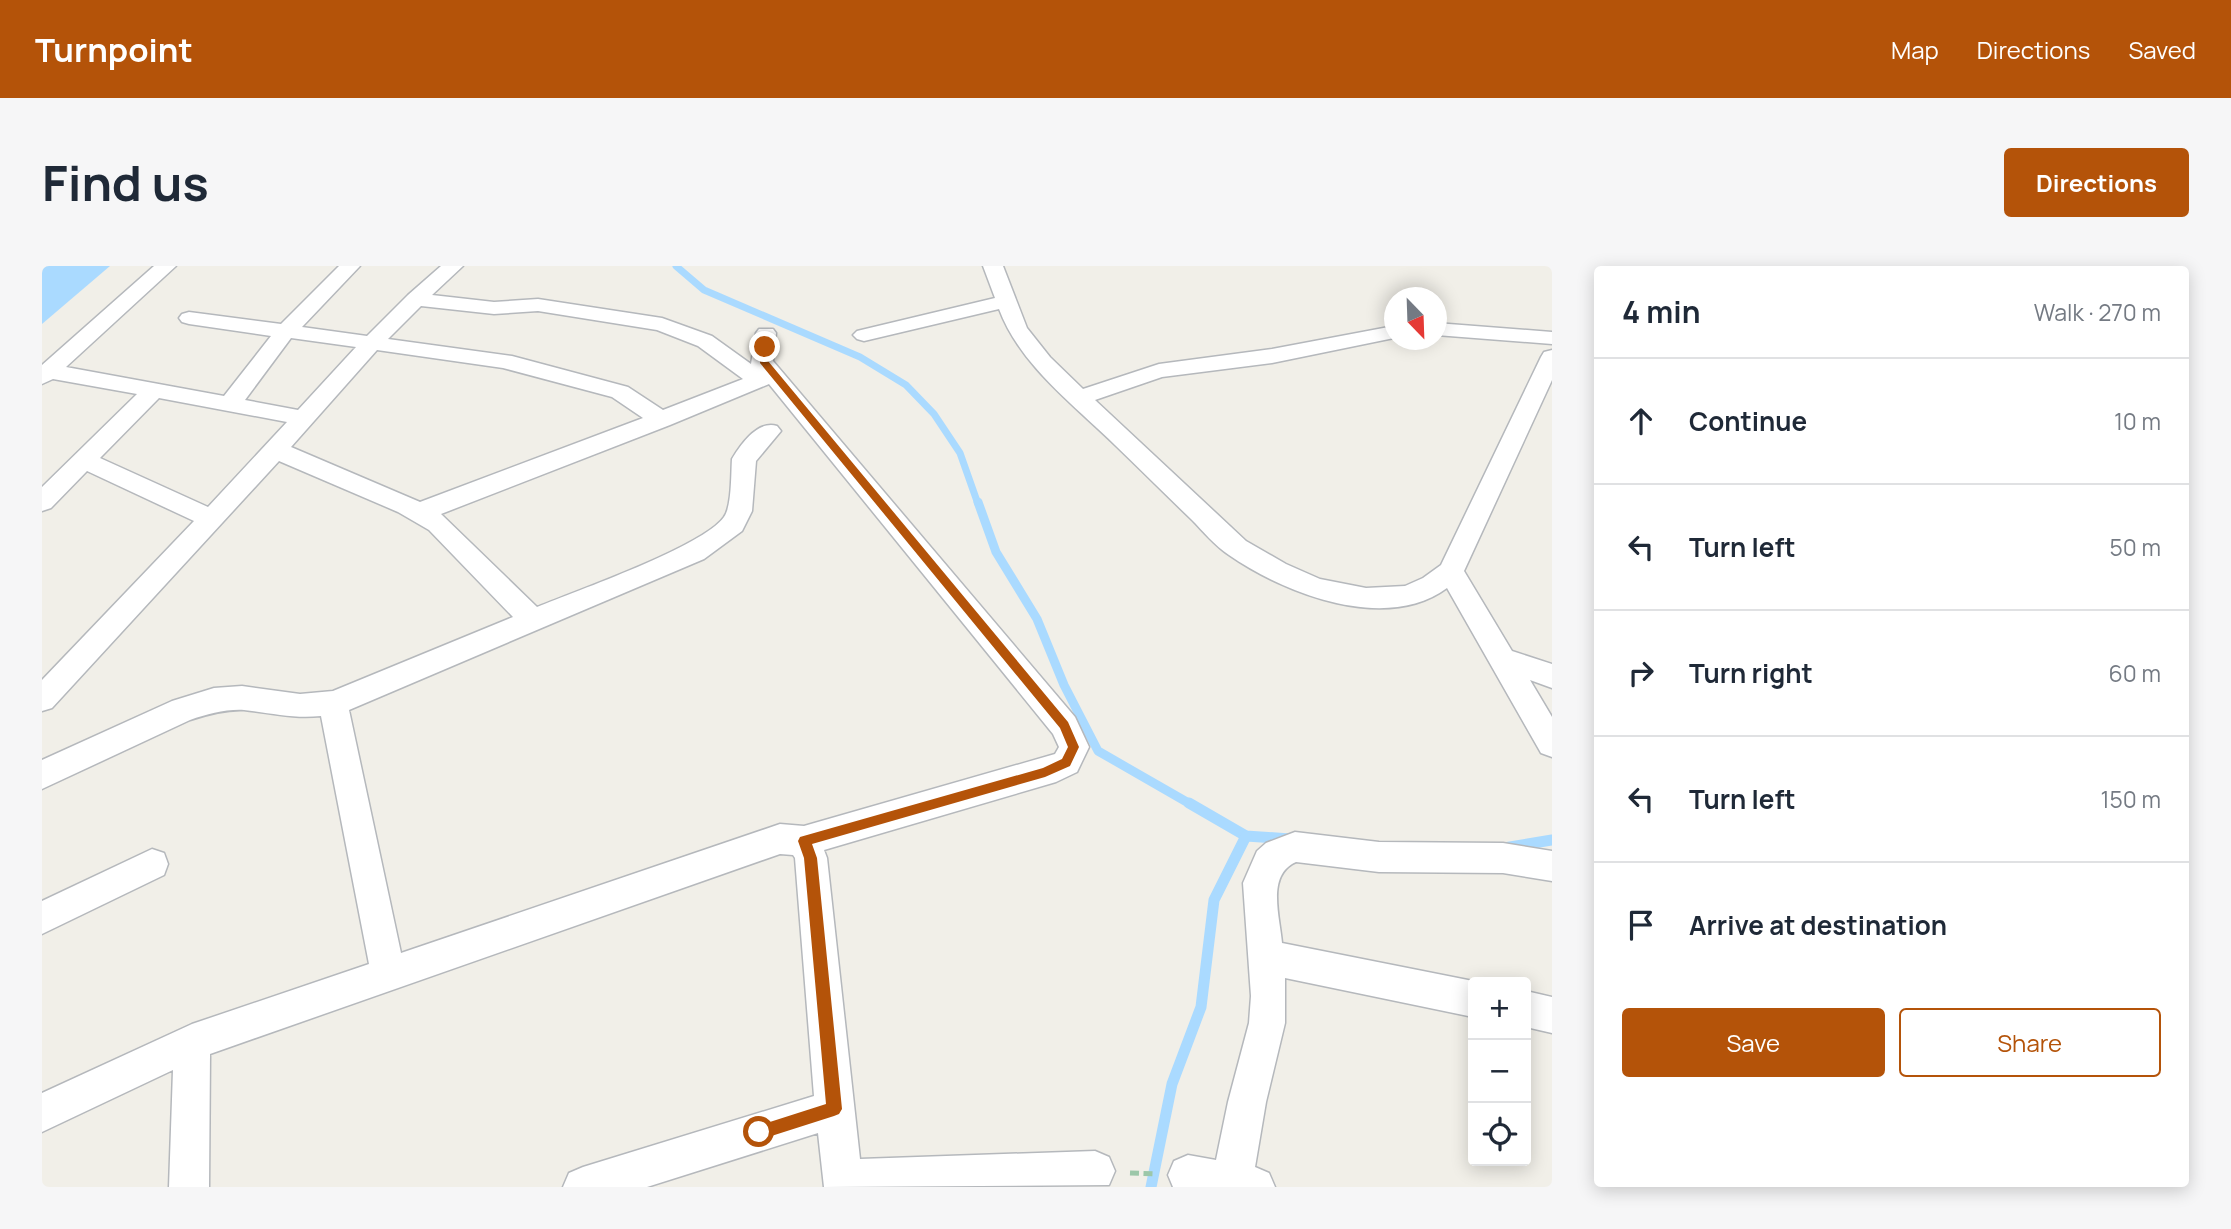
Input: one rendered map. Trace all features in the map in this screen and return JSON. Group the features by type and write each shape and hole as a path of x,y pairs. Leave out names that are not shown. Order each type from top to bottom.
{"street":[{"path":"45,374 166,266"},
{"path":"230,404 285,332 350,266"},
{"path":"42,699 275,450 370,343 453,266"},
{"path":"999,269 1006,302 1026,344 1237,548 1277,571 1315,588 1366,598 1408,596 1432,585 1451,571 1552,357"},
{"path":"42,1113 88,1088 192,1042 780,839 804,841 1045,772 1066,763 1074,747 1064,726 762,371 705,341 662,324 538,305 494,308 415,299"},
{"path":"864,335 1006,302"},
{"path":"190,318 504,361 613,389 662,420"},
{"path":"1447,330 1552,338"},
{"path":"762,371 766,333"},
{"path":"1079,398 1159,372 1272,356 1384,334"},
{"path":"418,513 662,420 762,371"},
{"path":"45,374 154,390 303,418"},
{"path":"42,502 154,390"},
{"path":"42,775 182,710 214,700 242,698 300,706 333,702 356,695 695,552 733,525 740,511 744,459 769,431"},
{"path":"275,450 438,524 533,620"},
{"path":"84,460 211,519"},
{"path":"1451,571 1552,744"},
{"path":"1500,658 1552,676"},
{"path":"333,702 387,974"},
{"path":"804,841 811,858 834,1109 844,1183 1095,1171"},
{"path":"1188,1175 1239,1186 1247,1102 1267,1023 1269,996 1260,883 1269,862 1278,854 1295,847 1379,857 1503,858 1552,866"},
{"path":"42,918 152,864"},
{"path":"1266,957 1468,998"},
{"path":"1531,1010 1552,1014"},
{"path":"189,1187 192,1042"},
{"path":"583,1187 834,1109"}],"path":[{"path":"1095,1171 1188,1175"}],"water":[{"path":"42,266 110,266 42,324"}],"waterway":[{"path":"676,266 704,290 860,357 906,385 934,414 960,453 978,504"},
{"path":"978,502 996,552 1037,619 1064,685 1098,751 1192,805"},
{"path":"1189,803 1246,836"},
{"path":"1151,1187 1172,1084 1201,1007 1214,900 1246,836"},
{"path":"1246,836 1290,839"},
{"path":"1504,848 1552,840"}],"route":[{"path":"759,1132 834,1109 811,858 804,841 1045,772 1066,763 1074,747 1064,726 801,404 763,362 765,347"}]}
